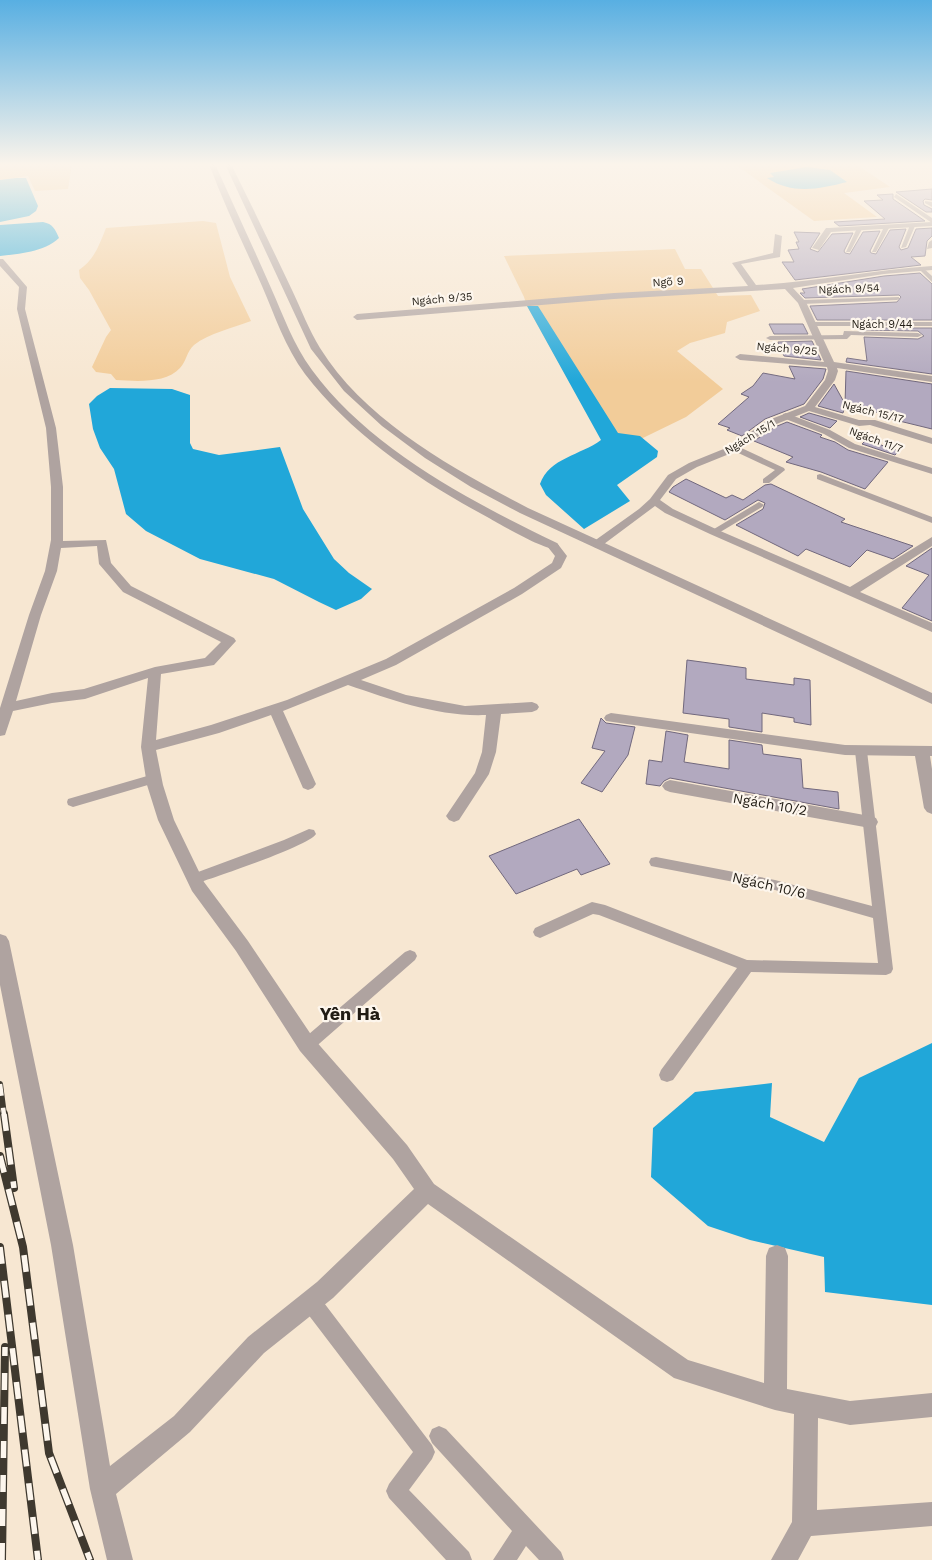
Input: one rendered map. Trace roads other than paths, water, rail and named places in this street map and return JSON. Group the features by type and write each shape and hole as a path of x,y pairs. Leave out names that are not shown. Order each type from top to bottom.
{"street":[{"path":"148,747 275,709 390,662 518,591 557,565 561,556 553,546 480,509 403,460 330,397 311,375 287,338 243,237"},
{"path":"263,237 306,328 327,366 369,408 424,452 497,496 596,544 932,699"},
{"path":"754,288 736,263 777,255 778,237"},
{"path":"816,248 824,237"},
{"path":"0,261 23,287 21,309 51,428 57,487 56,545 51,571 35,616 0,731"},
{"name":"Ngõ 9","path":"530,303 787,286 884,272 932,268"},
{"path":"787,286 802,302 832,365 833,371 830,380 809,408"},
{"name":"Ngách 9/35","path":"357,317 530,303"},
{"name":"Ngách 9/25","path":"740,357 832,365 932,379"},
{"name":"Ngách 15/1","path":"596,544 643,511 654,501 672,478 693,465 735,448 770,423 809,408"},
{"name":"Ngách 15/17","path":"809,408 859,423 871,422 932,441"},
{"path":"403,460 424,452"},
{"path":"654,501 669,511 714,532 932,628"},
{"path":"850,593 932,541"},
{"path":"7,708 52,698 85,694 155,671 209,662 229,640 127,588 105,564 102,542 56,545"},
{"path":"155,671 148,747 154,779 166,820 195,879 307,1045 400,1152 427,1190 682,1370 775,1398 850,1413 932,1405"},
{"path":"348,680 413,701 465,711 532,707"},
{"path":"275,709 308,784"},
{"path":"454,816 482,774 489,752 494,709"},
{"path":"610,718 845,750 927,751 932,808"},
{"name":"Ngách 10/2","path":"670,786 870,822"},
{"path":"0,941 62,1245 102,1489 120,1560"},
{"path":"102,1489 182,1424 256,1345 325,1290 427,1190"},
{"path":"775,1398 777,1256"},
{"path":"784,1560 804,1524 806,1404"},
{"path":"804,1524 932,1514"}],"lane":[{"path":"848,251 855,237"},
{"path":"874,251 881,237"},
{"path":"903,247 907,237"},
{"path":"922,269 932,280"},
{"name":"Ngách 9/54","path":"802,302 897,298"},
{"path":"811,324 932,324"},
{"name":"Ngách 9/44","path":"818,338 847,337 848,333 918,335"},
{"path":"770,338 818,338"},
{"name":"Ngách 11/7","path":"786,416 827,432 852,446 932,471"},
{"path":"735,448 781,470 766,481"},
{"path":"820,476 932,520"},
{"path":"714,532 759,505"},
{"path":"540,932 592,908 600,909 746,966 886,969 862,751"},
{"path":"73,802 154,779"},
{"path":"195,879 289,844 309,834"},
{"name":"Ngách 10/6","path":"656,862 775,885 881,914"},
{"path":"307,1045 410,956"},
{"path":"667,1075 746,966"},
{"path":"311,1302 425,1452 396,1491 461,1560"},
{"path":"440,1436 553,1560"},
{"path":"504,1560 525,1530"}],"water":[{"path":"0,237 59,238 39,249 0,256"},
{"path":"527,306 538,306 618,433 640,436 658,451 657,457 617,485 630,501 584,529 546,495 540,484 544,475 551,468 601,440"},
{"path":"110,388 172,389 190,395 190,443 193,449 219,455 280,447 303,509 334,559 349,573 372,589 361,599 336,610 274,579 200,559 146,531 126,514 114,469 100,448 93,429 89,404 97,396"},
{"path":"932,1043 932,1305 825,1292 824,1257 750,1240 708,1226 651,1177 653,1128 695,1092 772,1083 770,1117 824,1142 859,1078"}],"railway":[{"path":"0,1084 4,1115"},
{"path":"4,1114 14,1188"},
{"path":"0,1156 23,1247 49,1453 90,1560"},
{"path":"0,1247 38,1560"},
{"path":"2,1560 5,1347"}],"district":[{"name":"Yên Hà","path":"350,1013"}]}
